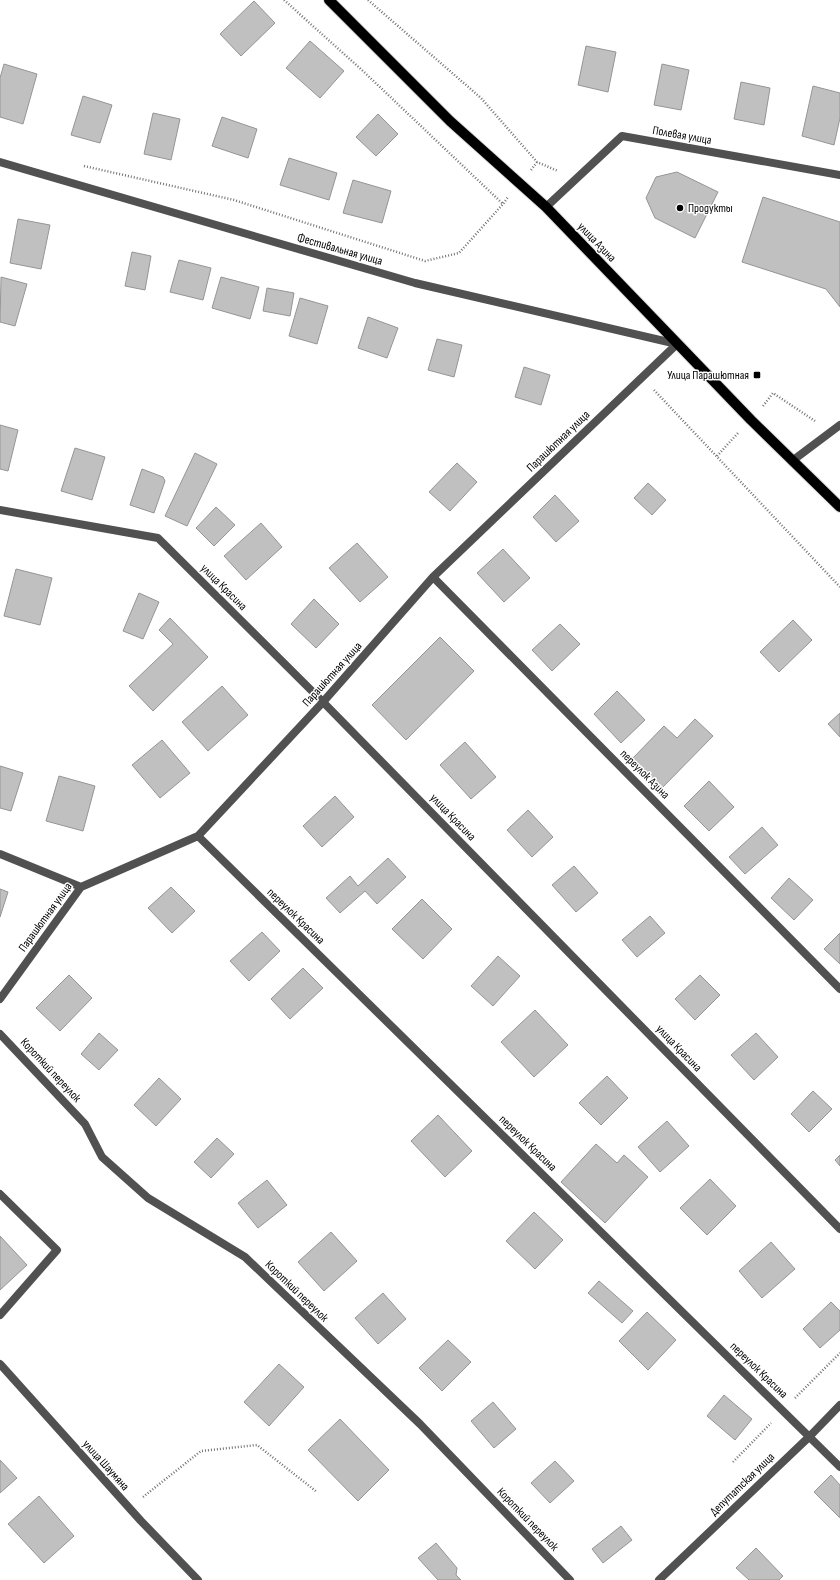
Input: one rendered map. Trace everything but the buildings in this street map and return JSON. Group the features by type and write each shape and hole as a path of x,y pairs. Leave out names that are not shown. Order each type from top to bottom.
{"main road":[{"name":"улица Азина","path":"330,0 450,121 546,207 677,344 792,461 840,507"}],"street":[{"name":"Полевая улица","path":"546,207 622,136 840,175"},
{"name":"Фестивальная улица","path":"0,162 415,283 677,344"},
{"name":"Парашютная улица","path":"0,1000 81,887 198,836 323,702 433,577 677,344"},
{"path":"792,461 840,425"},
{"name":"улица Красина","path":"0,510 158,538 323,702 840,1229"},
{"name":"переулок Азина","path":"433,577 840,989"},
{"name":"переулок Красина","path":"198,836 840,1467"},
{"path":"0,854 81,887"},
{"name":"Короткий переулок","path":"0,1034 85,1124 102,1157 148,1198 245,1257 420,1424 570,1580"},
{"path":"0,1194 57,1250 0,1315"},
{"name":"улица Шаумяна","path":"0,1364 128,1508 198,1580"},
{"name":"Депутатская улица","path":"659,1580 810,1436 840,1405"}],"path":[{"path":"368,0 481,98 537,162 576,179"},
{"path":"79,165 234,200 425,261 459,253 503,204"},
{"path":"642,377 840,587"},
{"path":"128,1508 201,1451 257,1445 317,1492"}],"place":[{"name":"Продукты","path":"680,208"},
{"name":"Улица Парашютная","path":"757,375"}]}
